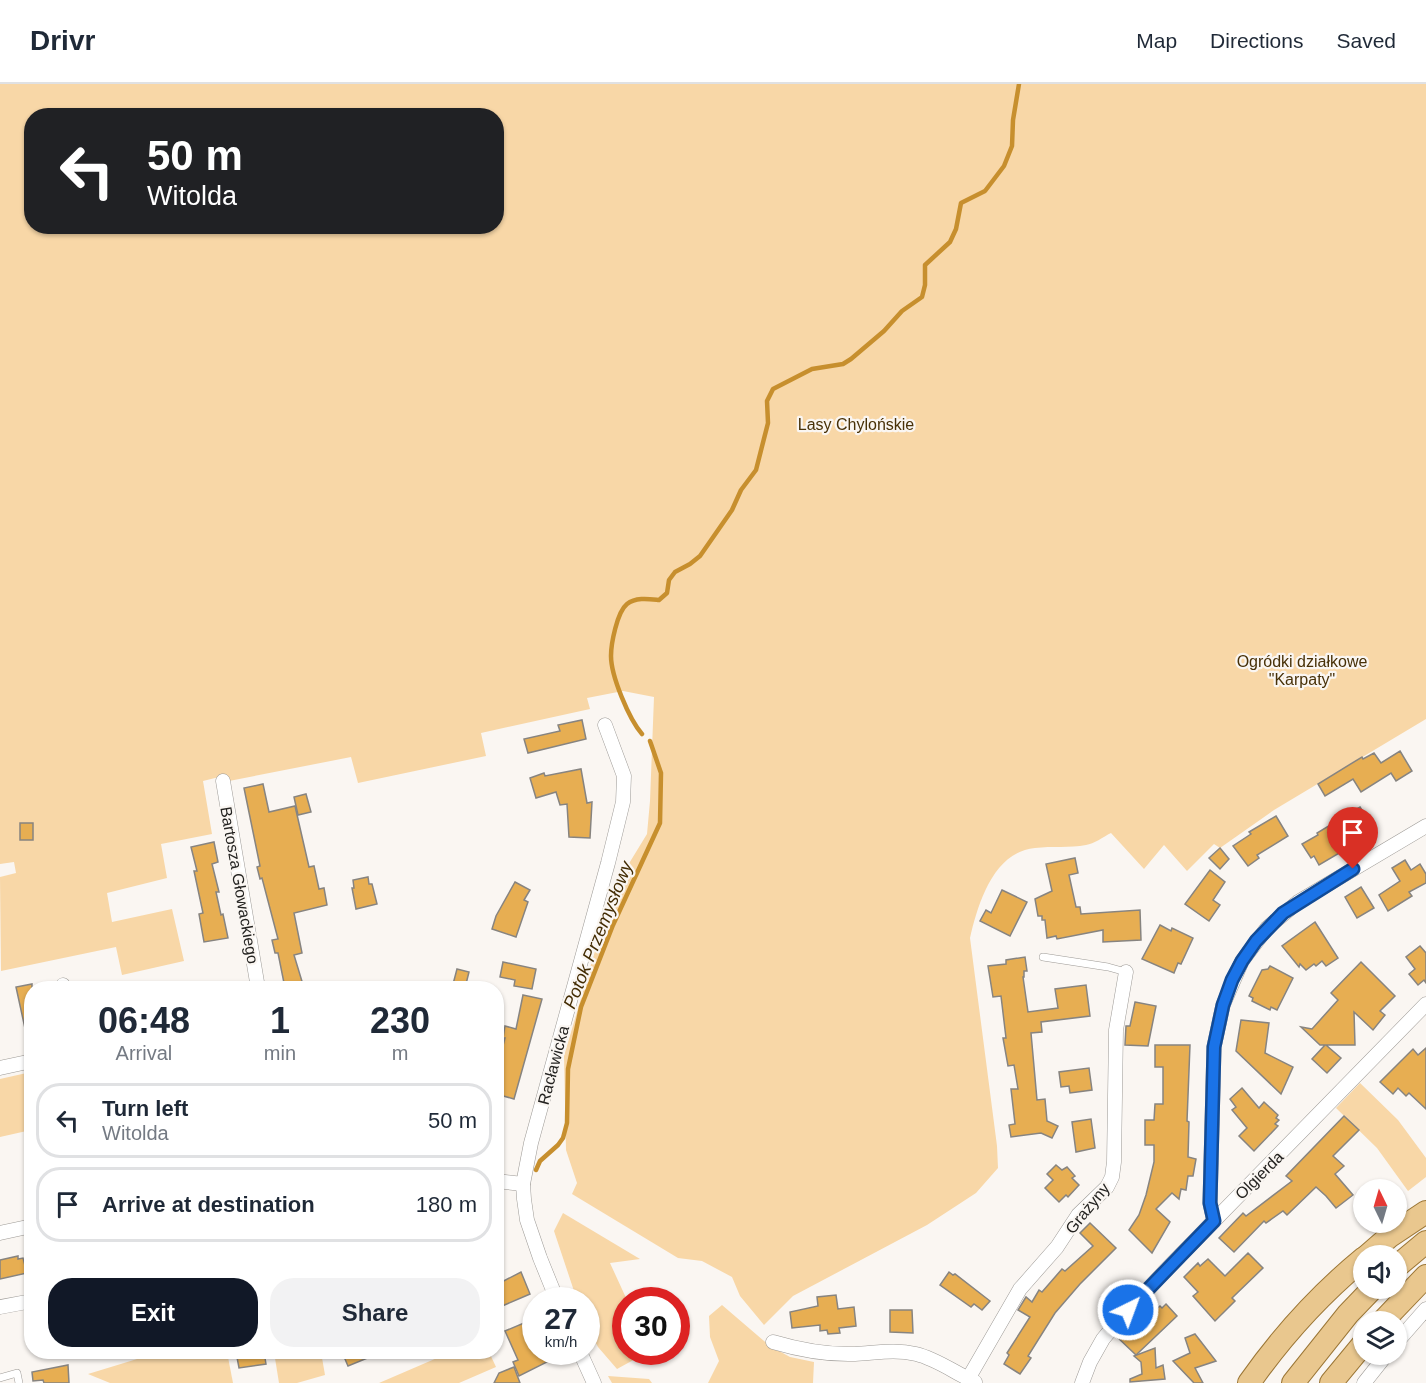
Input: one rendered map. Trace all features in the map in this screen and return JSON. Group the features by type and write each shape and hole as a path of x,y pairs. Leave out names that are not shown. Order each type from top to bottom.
{"main road":[{"path":"1380,1245 1426,1212"},
{"path":"1407,1258 1426,1242"},
{"path":"1249,1383 1301,1317 1325,1291 1353,1267"},
{"path":"1392,1311 1426,1275"},
{"path":"1293,1383 1362,1299"},
{"path":"1331,1383 1353,1356"}],"street":[{"name":"Racławicka","path":"552,1287 527,1220 523,1184 531,1143 623,802 624,776 605,724"},
{"name":"Bartosza Głowackiego","path":"223,781 257,981"},
{"path":"1214,1221 1210,1203 1214,1047 1223,1005 1242,961 1267,928 1298,902 1426,826"},
{"name":"Grażyny","path":"773,1342 806,1351 832,1354 896,1351 916,1354 972,1381 1020,1289 1058,1247 1078,1215 1107,1187 1112,1177 1116,1030 1126,972"},
{"name":"Olgierda","path":"1082,1383 1090,1362 1103,1339 1164,1272 1426,1004"},
{"path":"0,1068 24,1063"},
{"path":"504,1182 523,1184"},
{"path":"0,1233 24,1228"},
{"path":"0,1307 24,1302"},
{"path":"1407,1331 1426,1310"},
{"path":"586,1365 594,1383"},
{"path":"1364,1383 1378,1365"}],"lane":[{"path":"1043,957 1126,972"},
{"path":"0,1378 17,1373 19,1383"}],"green space":[{"name":"Lasy Chylońskie","path":"0,84 1426,84 1426,719 1274,810 1220,848 1214,844 1187,871 1164,845 1144,869 1111,833 1089,844 1035,848 1020,852 1008,859 998,869 983,896 970,938 998,1168 976,1193 927,1225 793,1296 764,1325 740,1296 732,1277 702,1261 678,1258 572,1194 577,1183 566,1150 564,1056 600,934 625,870 647,834 654,697 623,691 587,698 590,709 481,733 486,756 358,783 351,757 229,781 227,775 203,781 212,834 161,844 167,878 107,893 112,922 172,909 184,961 122,975 116,947 1,971 0,877 16,873 14,862 0,864"},
{"path":"24,1074 24,1132 0,1137 0,1079"},
{"path":"1360,1083 1398,1120 1426,1158 1426,1177 1408,1191 1407,1179 1399,1179 1377,1148 1336,1108"},
{"path":"563,1213 640,1259 610,1263 621,1287 612,1287 612,1363 600,1349 600,1287 573,1287 554,1231"},
{"path":"722,1305 770,1346 790,1357 814,1362 813,1383 708,1383 719,1361 710,1337 709,1316"},
{"path":"137,1359 228,1359 233,1383 110,1383 88,1374"},
{"path":"275,1359 322,1359 325,1375 297,1383 279,1383"},
{"path":"435,1359 492,1359 496,1367 459,1383 379,1383"},
{"path":"608,1376 649,1379 652,1383 612,1383"}],"building":[{"path":"582,720 586,739 528,753 524,739 560,731 558,725"},
{"path":"1400,751 1412,771 1396,781 1391,773 1361,792 1353,779 1325,796 1318,784 1362,757 1363,759 1374,753 1381,763"},
{"path":"581,769 587,803 592,802 590,838 569,837 567,804 560,805 556,792 536,798 530,778 544,773 545,776"},
{"path":"263,784 269,812 295,806 309,867 314,866 319,889 324,888 327,905 294,913 302,953 294,955 302,981 284,981 278,953 275,953 272,940 278,939 257,867 260,866 244,788"},
{"path":"306,794 311,812 298,815 294,797"},
{"path":"1360,807 1375,832 1319,865 1314,856 1311,858 1302,844"},
{"path":"1276,816 1288,836 1257,855 1259,858 1248,866 1233,846 1251,834 1249,832"},
{"path":"20,823 33,823 33,840 20,840"},
{"path":"214,842 218,862 212,864 219,892 216,892 228,938 204,942 199,914 203,913 191,847"},
{"path":"1220,848 1229,859 1220,869 1209,858"},
{"path":"1075,858 1078,873 1069,875 1076,907 1080,907 1081,914 1140,910 1141,940 1103,942 1103,930 1057,939 1056,936 1047,938 1045,920 1042,920 1042,916 1038,916 1035,899 1052,891 1046,864"},
{"path":"1405,860 1411,870 1420,864 1426,874 1426,883 1409,892 1412,896 1388,911 1379,895 1400,881 1392,868"},
{"path":"1210,870 1225,882 1213,900 1220,905 1209,921 1185,904"},
{"path":"368,877 377,904 356,909 352,888 354,888 353,880"},
{"path":"515,882 530,890 524,900 528,902 516,937 492,929 496,916"},
{"path":"1361,887 1374,908 1357,918 1345,897"},
{"path":"1002,890 1027,902 1010,936 980,921 986,910 991,913"},
{"path":"1315,922 1338,958 1326,966 1322,961 1306,970 1300,964 1299,967 1282,946"},
{"path":"1160,925 1193,938 1181,964 1178,963 1174,973 1142,959"},
{"path":"1420,946 1426,953 1426,983 1424,980 1418,985 1409,974 1415,969 1406,957"},
{"path":"1025,957 1027,971 1024,971 1023,977 1028,1012 1058,1008 1055,989 1086,985 1090,1016 1041,1022 1042,1032 1031,1033 1037,1100 1045,1099 1047,1121 1058,1126 1052,1138 1041,1133 1011,1137 1009,1125 1015,1124 1011,1089 1018,1089 1014,1065 1008,1066 1003,1038 1006,1038 1001,996 993,997 988,966 1006,964 1006,960"},
{"path":"503,962 536,969 532,989 514,986 515,980 500,977"},
{"path":"1361,962 1395,996 1380,1011 1385,1015 1373,1030 1354,1012 1355,1045 1326,1045 1341,1058 1327,1073 1312,1059 1325,1045 1320,1045 1301,1027 1312,1029 1338,1000 1331,993"},
{"path":"1270,966 1293,978 1277,1010 1271,1007 1270,1010 1252,1001 1253,998 1249,996 1262,970"},
{"path":"457,969 469,972 467,981 454,981"},
{"path":"24,986 24,1024 16,987"},
{"path":"523,995 542,999 514,1099 504,1096 504,1032 505,1026 516,1029"},
{"path":"1135,1002 1156,1006 1148,1046 1125,1045 1126,1026 1130,1026"},
{"path":"1241,1020 1269,1023 1265,1053 1293,1067 1281,1094 1236,1051"},
{"path":"1155,1045 1190,1045 1188,1157 1196,1159 1193,1176 1188,1176 1186,1190 1181,1189 1179,1199 1172,1193 1156,1209 1170,1222 1152,1253 1129,1230 1139,1215 1154,1162 1154,1145 1145,1145 1145,1120 1154,1120 1155,1104 1163,1104 1163,1067 1155,1067"},
{"path":"1426,1048 1426,1109 1409,1093 1406,1096 1398,1088 1393,1094 1380,1082 1413,1049 1418,1055"},
{"path":"1089,1068 1092,1090 1070,1093 1069,1086 1061,1087 1059,1072"},
{"path":"1242,1088 1259,1108 1264,1102 1278,1115 1276,1118 1279,1120 1275,1124 1278,1126 1254,1151 1239,1136 1247,1128 1232,1110 1236,1107 1230,1099"},
{"path":"1344,1116 1359,1130 1333,1156 1344,1166 1335,1174 1353,1195 1336,1208 1316,1187 1287,1215 1283,1211 1266,1223 1264,1221 1234,1252 1219,1238 1243,1213 1246,1216 1292,1181 1286,1176"},
{"path":"1091,1119 1095,1148 1076,1152 1072,1122"},
{"path":"1056,1165 1062,1170 1067,1167 1075,1176 1072,1178 1079,1185 1068,1197 1066,1195 1059,1202 1045,1188 1053,1180 1047,1174"},
{"path":"1090,1223 1116,1248 1055,1313 1028,1356 1031,1358 1020,1374 1004,1364 1009,1355 1007,1353 1030,1317 1018,1310 1026,1297 1032,1302 1039,1290 1042,1292 1062,1269 1065,1271 1093,1246 1080,1233"},
{"path":"1248,1253 1263,1268 1232,1298 1235,1301 1215,1321 1193,1296 1198,1292 1184,1277 1198,1263 1200,1266 1208,1259 1225,1276"},
{"path":"18,1256 18,1259 23,1258 24,1274 0,1279 0,1260"},
{"path":"521,1272 527,1287 522,1287 522,1297 504,1305 504,1281"},
{"path":"949,1272 955,1274 990,1301 982,1310 974,1304 971,1307 940,1285"},
{"path":"836,1295 838,1309 854,1307 856,1326 839,1328 840,1333 828,1334 827,1330 820,1331 820,1325 792,1328 790,1312 818,1306 817,1297"},
{"path":"1166,1304 1177,1316 1136,1355 1117,1337 1124,1329 1130,1333 1143,1319"},
{"path":"890,1310 912,1310 913,1333 890,1332"},
{"path":"522,1324 522,1365 541,1365 519,1376 513,1362 518,1360 505,1331"},
{"path":"1195,1334 1216,1361 1195,1368 1203,1383 1194,1383 1173,1361 1190,1353 1185,1338"},
{"path":"1155,1348 1156,1368 1163,1365 1165,1379 1130,1382 1130,1379 1142,1374 1141,1362 1134,1356"},
{"path":"237,1359 265,1359 266,1364 239,1368"},
{"path":"345,1359 365,1359 348,1366"},
{"path":"68,1365 69,1383 33,1381 32,1372"},
{"path":"514,1367 520,1383 494,1383 499,1373"}],"waterway":[{"name":"Potok Przemysłowy","path":"642,734 622,697 612,664 613,636 623,608 634,600 659,600 667,593 669,580 675,572 700,556 732,510 741,490 756,470 768,423 767,401 773,389 812,369 843,364 884,331 902,311 922,297 925,285 925,265 950,242 956,229 961,203 985,191 1004,166 1012,146 1013,120 1019,84"},
{"name":"Potok Przemysłowy","path":"536,1170 540,1161 563,1138 567,1123 568,1069 581,1007 613,925 660,823 661,773 650,741"}],"route":[{"path":"1128,1310 1214,1221 1210,1203 1214,1047 1216,1030 1232,980 1256,941 1283,913 1353,869"}],"park label":[{"name":"Ogródki działkowe \"Karpaty\"","path":"1302,670"}]}
